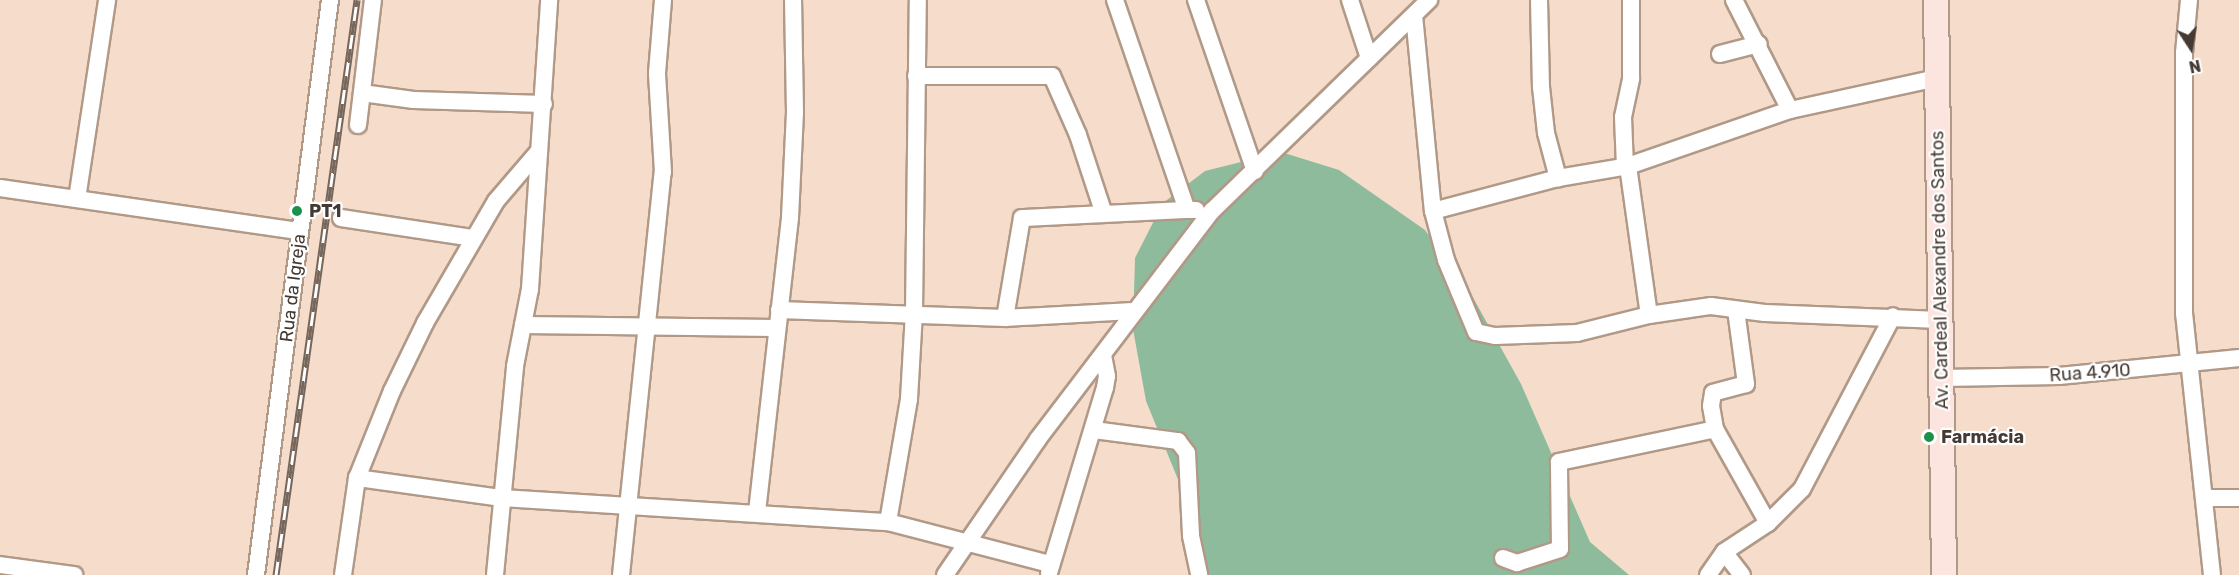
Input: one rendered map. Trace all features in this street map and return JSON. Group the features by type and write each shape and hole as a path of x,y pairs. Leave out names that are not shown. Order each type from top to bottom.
{"street":[{"path":"77,199 107,0"},
{"name":"Rua da Igreja","path":"256,575 330,0"},
{"path":"358,125 373,0"},
{"path":"495,575 523,325 530,289 538,152 544,104 549,0"},
{"path":"621,575 644,329 663,172 657,73 663,0"},
{"path":"756,512 775,328 786,266 795,112 793,0"},
{"path":"888,522 909,399 914,312 918,0"},
{"path":"1115,0 1186,210"},
{"path":"1196,0 1255,171"},
{"path":"1350,0 1369,57"},
{"path":"945,575 1038,439 1103,355 1133,311 1212,211 1429,0"},
{"path":"1539,0 1541,87 1546,133 1558,178"},
{"path":"1631,0 1631,78 1623,117 1627,167 1649,315"},
{"path":"1734,0 1759,44 1790,110"},
{"name":"Av. Cardeal Alexandre dos Santos","path":"1936,0 1944,575"},
{"path":"2188,0 2183,156 2187,364 2205,498 2212,575"},
{"path":"1414,15 1433,211 1446,260 1476,332 1495,336 1577,333 1649,315 1711,306 1736,310 1940,320"},
{"path":"1720,54 1759,44"},
{"path":"916,76 1052,76 1078,135 1104,214"},
{"path":"1433,211 1558,178 1627,167 1712,134 1790,110 1937,78"},
{"path":"362,93 414,100 544,104"},
{"path":"343,575 357,478 392,391 473,238 496,201 538,152"},
{"path":"0,188 300,231"},
{"path":"1005,318 1022,218 1186,210 1212,211"},
{"path":"341,218 473,238"},
{"path":"779,310 914,312 1005,318 1133,311"},
{"path":"1736,310 1746,384 1713,393 1711,406 1715,429 1768,523"},
{"path":"1708,575 1724,552 1768,523 1802,489 1893,316"},
{"path":"523,325 644,329 775,328"},
{"path":"357,478 502,498 888,522 967,542 1049,569 1094,430 1107,376 1103,355"},
{"name":"Rua 4.910","path":"1941,378 2059,376 2239,358"},
{"path":"1503,558 1516,563 1560,549 1559,462 1715,429"},
{"path":"1094,430 1179,441 1188,453 1191,536 1199,575"},
{"path":"2205,498 2239,498"},
{"path":"1724,552 1742,575"},
{"path":"0,566 74,575"}],"green space":[{"path":"1281,152 1339,170 1425,230 1471,294 1521,384 1590,542 1629,575 1200,575 1199,531 1146,401 1133,329 1135,258 1163,203 1205,171"}],"railway":[{"path":"276,575 357,0"}],"place":[{"name":"PT1","path":"297,211"},
{"name":"Farmácia","path":"1929,437"}]}
